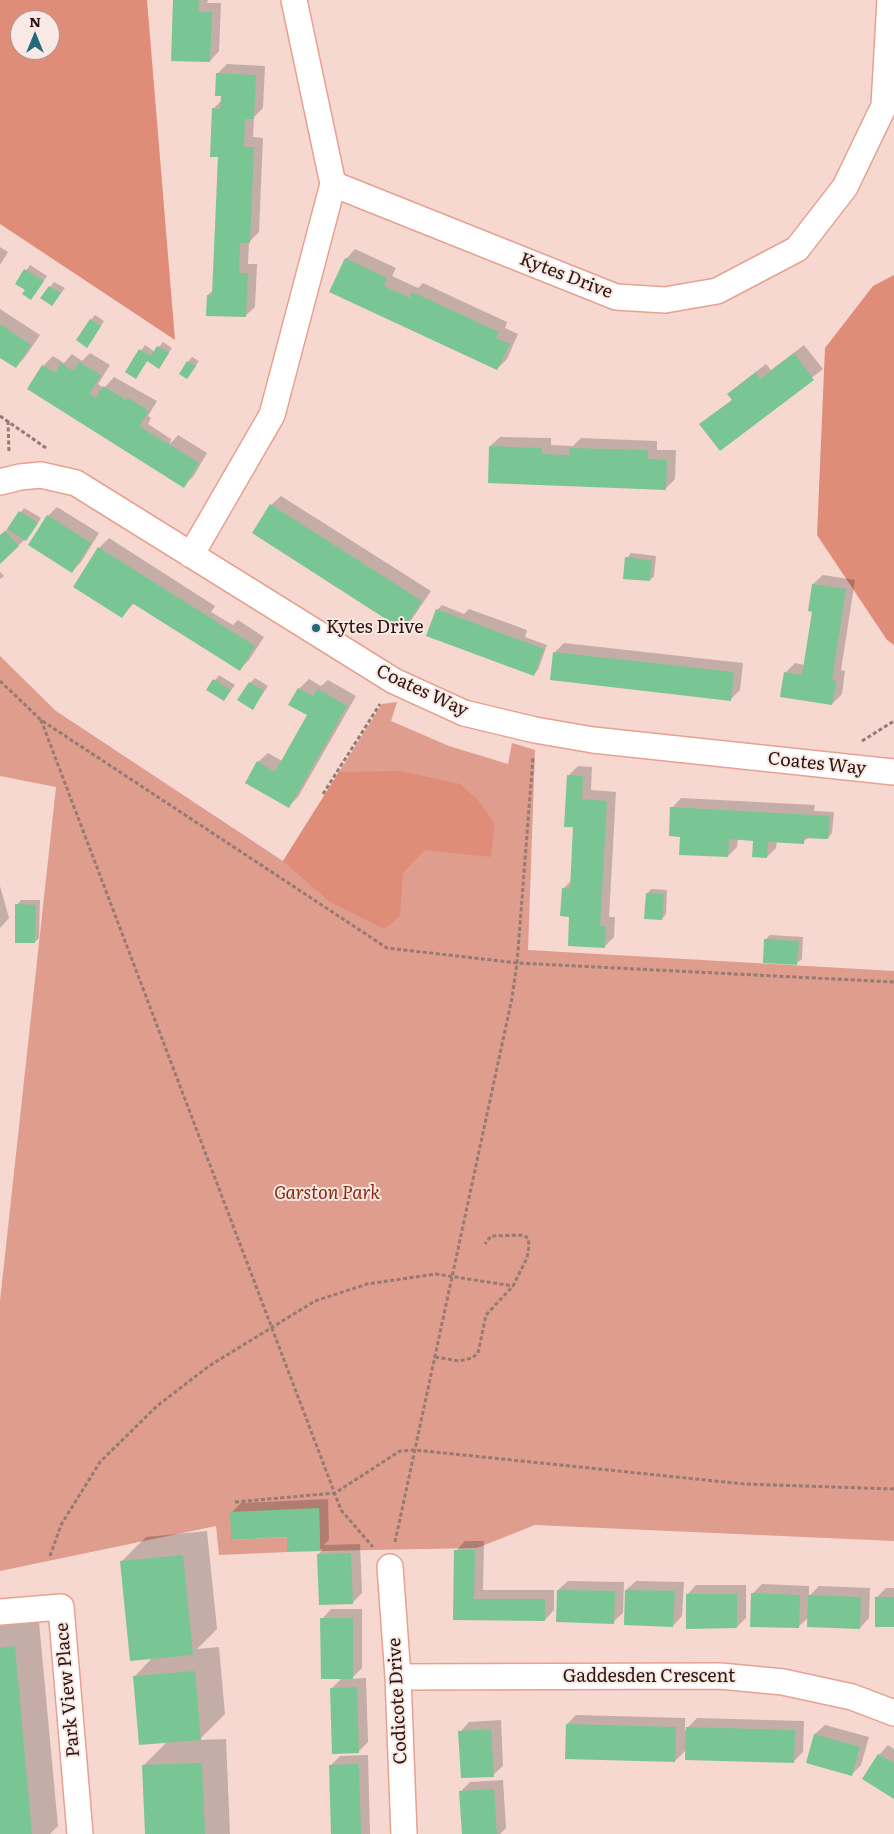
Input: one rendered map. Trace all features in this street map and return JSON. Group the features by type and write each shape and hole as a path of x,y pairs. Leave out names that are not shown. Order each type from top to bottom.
{"street":[{"path":"191,555 272,415 333,184 294,0"},
{"name":"Kytes Drive","path":"333,184 616,297 665,300 717,291 797,249 845,187 884,106 890,0"},
{"name":"Coates Way","path":"0,482 20,477 41,475 76,483 394,681 464,713 535,730 593,740 894,772"},
{"name":"Codicote Drive","path":"390,1567 398,1677 404,1834"},
{"name":"Park View Place","path":"0,1612 61,1607 80,1834"},
{"name":"Gaddesden Crescent","path":"398,1677 720,1676 783,1682 852,1697 894,1713"}],"path":[{"path":"0,416 55,455 59,478"},
{"path":"0,681 41,720 387,948 517,963 894,982"},
{"path":"323,794 394,681"},
{"path":"41,720 341,1510 390,1567"},
{"path":"390,1567 512,998 517,963 535,730"},
{"path":"435,1357 459,1361 472,1358 478,1353 486,1315 514,1286 527,1258 528,1238 523,1235 491,1236 485,1244"},
{"path":"50,1556 61,1524 100,1462 157,1406 208,1366 315,1301 368,1284 426,1275 453,1276 514,1286"},
{"path":"236,1502 335,1493 400,1451 415,1450 744,1484 894,1489"}],"green space":[{"name":"Garston Park","path":"0,656 56,711 283,861 382,704 397,702 391,721 449,746 508,764 512,743 535,750 528,950 894,971 894,1541 535,1525 477,1548 320,1551 319,1509 231,1540 287,1537 287,1552 219,1555 216,1526 0,1571 0,1301 56,787 0,776"}],"shaded area":[{"path":"0,0 147,0 175,340 0,224"},
{"path":"894,275 894,645 887,640 817,535 825,348 873,286"},
{"path":"400,771 460,784 478,800 495,824 491,857 425,850 403,873 400,916 384,929 330,902 283,861 339,772"}],"building":[{"path":"173,0 199,0 198,12 212,12 210,62 171,61"},
{"path":"216,73 256,75 254,119 245,119 244,147 254,147 250,243 240,243 239,273 248,273 246,317 206,316 207,295 212,295 218,157 210,157 212,108 220,109 221,96 215,96"},
{"path":"345,258 387,278 384,286 410,298 412,292 499,332 496,338 510,344 497,370 329,292"},
{"path":"24,269 44,281 31,300 22,294 25,290 15,284"},
{"path":"49,286 61,293 52,306 40,298"},
{"path":"90,319 101,326 87,348 76,340"},
{"path":"0,324 31,345 16,368 0,358"},
{"path":"157,346 169,353 159,369 147,361 136,379 125,372 139,349 151,356"},
{"path":"794,353 814,380 720,451 699,424 732,400 727,394 756,372 760,379"},
{"path":"187,361 196,366 187,379 179,374"},
{"path":"79,362 101,375 89,394 96,398 103,386 126,400 127,397 149,411 139,426 199,463 184,488 27,389 42,365 55,373 61,363 74,371"},
{"path":"489,446 542,448 542,454 570,455 570,448 648,450 648,459 667,460 666,490 488,483"},
{"path":"270,504 422,601 403,630 252,533"},
{"path":"19,511 38,523 26,541 7,529"},
{"path":"47,515 91,543 72,573 28,545"},
{"path":"5,531 19,546 0,564 0,535"},
{"path":"98,547 255,646 240,671 132,603 122,618 73,587"},
{"path":"625,557 652,561 650,581 623,579"},
{"path":"812,584 846,589 832,680 837,681 832,705 780,697 784,672 802,675 812,612 808,611"},
{"path":"436,609 544,649 534,676 426,636"},
{"path":"553,652 734,672 731,701 550,680"},
{"path":"213,679 231,690 224,701 206,690"},
{"path":"249,682 264,691 253,710 237,700"},
{"path":"298,688 313,696 318,689 347,706 289,808 245,783 257,761 275,772 307,715 288,705"},
{"path":"567,775 583,776 582,799 607,801 600,926 606,926 605,948 568,946 569,917 560,916 562,888 570,889 573,827 564,827"},
{"path":"670,807 830,816 828,839 804,838 804,844 768,842 767,858 752,857 753,841 729,839 728,857 679,855 680,837 669,836"},
{"path":"646,893 664,894 662,920 644,919"},
{"path":"15,904 36,905 35,943 15,943"},
{"path":"764,939 799,941 797,965 763,963"},
{"path":"319,1508 320,1551 287,1552 287,1537 231,1540 230,1512"},
{"path":"454,1550 475,1550 474,1599 545,1599 545,1621 453,1620"},
{"path":"351,1553 353,1604 319,1605 317,1554"},
{"path":"183,1555 193,1655 130,1661 120,1561"},
{"path":"557,1590 615,1591 614,1624 556,1622"},
{"path":"625,1590 675,1591 673,1627 624,1625"},
{"path":"751,1593 800,1595 799,1628 750,1627"},
{"path":"686,1594 737,1594 737,1628 686,1629"},
{"path":"808,1595 861,1597 860,1629 807,1627"},
{"path":"875,1597 894,1597 894,1627 875,1627"},
{"path":"320,1618 353,1618 353,1679 321,1679"},
{"path":"15,1646 32,1834 0,1834 0,1648"},
{"path":"195,1671 201,1740 139,1745 133,1676"},
{"path":"357,1687 359,1753 332,1754 330,1688"},
{"path":"566,1724 676,1727 675,1762 565,1759"},
{"path":"686,1727 795,1730 794,1763 685,1760"},
{"path":"491,1729 494,1777 461,1778 458,1731"},
{"path":"814,1734 860,1747 852,1776 806,1763"},
{"path":"878,1754 894,1763 894,1799 862,1779"},
{"path":"202,1763 205,1834 145,1834 142,1765"},
{"path":"359,1764 361,1834 331,1834 329,1765"},
{"path":"494,1789 497,1834 462,1834 459,1791"}],"place":[{"name":"Kytes Drive","path":"316,628"}]}
